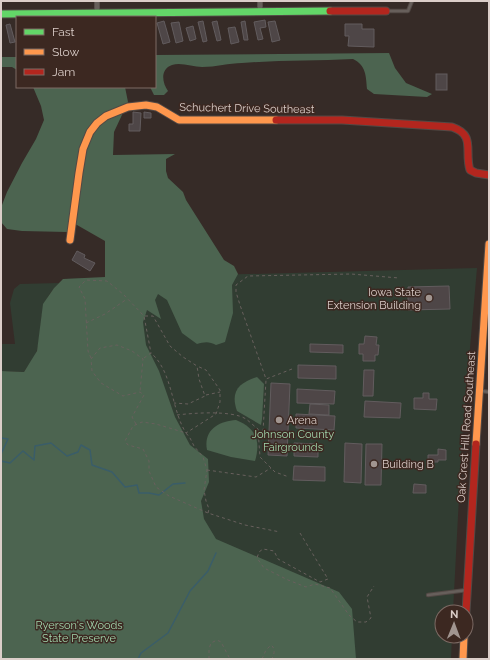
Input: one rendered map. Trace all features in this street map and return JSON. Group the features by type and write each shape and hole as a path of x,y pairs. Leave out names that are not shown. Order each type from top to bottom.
{"street":[{"path":"97,1 97,14"},
{"path":"260,1 260,12"},
{"path":"1,14 386,11"},
{"name":"Schuchert Drive Southeast","path":"70,240 72,214 80,165 88,136 106,116 115,111 137,105 149,105 159,108 179,120 342,120 456,128 464,132 468,138 467,157 470,170 476,173 489,175"},
{"name":"Oak Crest Hill Road Southeast","path":"466,604 489,244"},
{"path":"463,659 464,644"}],"lane":[{"path":"386,11 408,11 412,1"},
{"path":"480,391 489,392"},
{"path":"428,595 467,590"}],"path":[{"path":"258,436 263,432 266,379 242,312 236,292 236,285 248,276 351,274 399,278"},
{"path":"140,392 123,396 101,383 92,371 91,359 88,351 84,299 79,287 86,280 107,282 144,316 151,352 157,358 173,393 177,415 194,446 203,457 207,470 204,490 209,509 208,513"},
{"path":"86,323 105,314 127,299"},
{"path":"144,316 153,316 170,346 183,357 206,370 220,392 220,402 216,414 186,433 142,422 132,426 125,441 128,445 143,449 149,461 149,471 156,487 169,496 208,513 245,525 280,532"},
{"path":"91,359 100,348 117,345 132,351 143,359"},
{"path":"136,424 132,417 144,395 140,392 143,359 151,352"},
{"path":"198,366 199,378 205,396"},
{"path":"266,379 292,369"},
{"path":"174,403 188,404 205,396 220,392"},
{"path":"177,415 199,413 228,414 245,418 258,430 260,457 275,472 289,477"},
{"path":"207,470 256,477 271,468"},
{"path":"300,533 328,579 320,582 278,559 274,551 263,549 258,552 257,558 264,568 306,587 315,584 330,588 348,615 357,622 366,622 371,618 367,597 374,586"},
{"path":"209,659 211,643 217,640 221,642 230,659"},
{"path":"262,659 266,650 271,645 274,647 275,652 272,659"}],"green space":[{"path":"389,53 395,68 406,83 432,94 427,97 374,94 367,89 366,75 361,64 353,59 237,63 202,67 176,64 168,67 163,76 164,84 168,91 164,95 154,95 150,88 156,88 156,55"},
{"path":"1,57 16,57 16,69 12,67 1,67"},
{"name":"Ryerson's Woods State Preserve","path":"33,88 125,88 128,102 114,132 113,155 175,154 166,159 166,171 168,178 183,192 186,200 224,260 234,266 238,274 232,285 233,313 225,342 216,345 206,342 197,344 182,333 167,300 158,294 155,300 161,319 147,310 143,322 146,345 159,371 175,417 190,445 208,459 209,482 201,501 204,519 216,539 339,592 352,609 356,659 1,659 1,371 24,372 37,351 43,304 54,288 63,279 105,277 105,241 77,225 69,222 67,232 22,231 7,229 1,222 2,205 7,192 36,139 44,120 41,106"},
{"name":"Johnson County Fairgrounds","path":"477,268 462,439 453,604 434,604 434,644 452,644 451,659 1,659 63,279"},
{"path":"59,283 47,299 44,307 37,350 33,359 24,372 1,371 1,344 15,344 10,303 14,289 20,284"},
{"path":"257,377 264,384 261,425 237,411 235,404 236,393 241,385"},
{"path":"236,420 248,427 255,436 257,441 257,454 255,461 231,457 207,450 207,437 210,432 224,422"}],"building":[{"path":"265,20 266,27 260,28 263,39 258,40 254,22"},
{"path":"164,21 170,42 163,44 157,23"},
{"path":"203,21 207,41 203,42 198,22"},
{"path":"217,21 221,40 217,41 212,22"},
{"path":"245,21 248,40 244,40 241,22"},
{"path":"275,21 280,40 272,42 268,22"},
{"path":"179,22 183,41 176,43 171,23"},
{"path":"10,24 15,42 10,43 6,25"},
{"path":"345,24 362,24 362,29 374,29 374,47 348,46 349,36 345,36"},
{"path":"193,26 196,39 190,41 186,28"},
{"path":"235,27 239,42 231,44 228,28"},
{"path":"436,74 447,74 447,90 436,90"},
{"path":"133,112 141,113 140,131 129,131 129,124 133,124"},
{"path":"144,112 151,113 151,118 144,118"},
{"path":"77,251 85,255 84,258 95,263 90,271 72,260"},
{"name":"Iowa State Extension Building","path":"449,286 450,309 408,310 408,287"},
{"path":"365,336 377,337 376,345 379,345 378,355 375,355 375,361 363,361 363,354 359,354 359,344 364,344"},
{"path":"310,344 343,345 343,353 310,352"},
{"path":"298,365 336,366 336,379 298,378"},
{"path":"364,370 374,370 373,396 363,396"},
{"name":"Arena","path":"271,383 290,384 287,456 268,455"},
{"path":"297,389 335,391 334,404 297,403"},
{"path":"423,393 429,393 429,399 437,399 436,410 414,409 414,398 423,398"},
{"path":"365,401 401,403 400,418 364,417"},
{"path":"310,404 329,405 329,415 309,414"},
{"path":"296,414 335,416 334,430 296,428"},
{"path":"294,443 318,444 318,457 294,456"},
{"path":"345,443 362,444 361,483 344,482"},
{"name":"Building B","path":"366,444 382,444 381,485 365,485"},
{"path":"438,449 446,450 446,460 428,462 428,455 438,455"},
{"path":"294,466 325,467 325,481 293,480"},
{"path":"414,484 426,485 426,493 413,493"}],"waterway":[{"path":"1,438 8,439 1,454"},
{"path":"1,461 10,463 23,451 34,460 35,446 51,443 67,456 78,452 81,445 90,450 92,465 112,472 125,487 137,485 139,493 159,495 173,484 185,483"},
{"path":"138,659 141,653 168,633 190,591 208,571 216,553"}],"traffic: fast":[{"path":"1,14 330,11"}],"traffic: slow":[{"path":"70,240 83,149 90,132 97,123 106,116 128,107 146,105 157,107 179,120 276,120"},
{"path":"476,444 489,244"},
{"path":"463,659 464,644"}],"traffic: jam":[{"path":"330,11 386,11"},
{"path":"276,120 342,120 452,127 459,130 467,139 468,163 470,170 476,173 489,175"},
{"path":"466,604 476,444"}],"place":[{"name":"Iowa State Extension Building","path":"429,298"},
{"name":"Arena","path":"279,420"},
{"name":"Building B","path":"374,464"}]}
